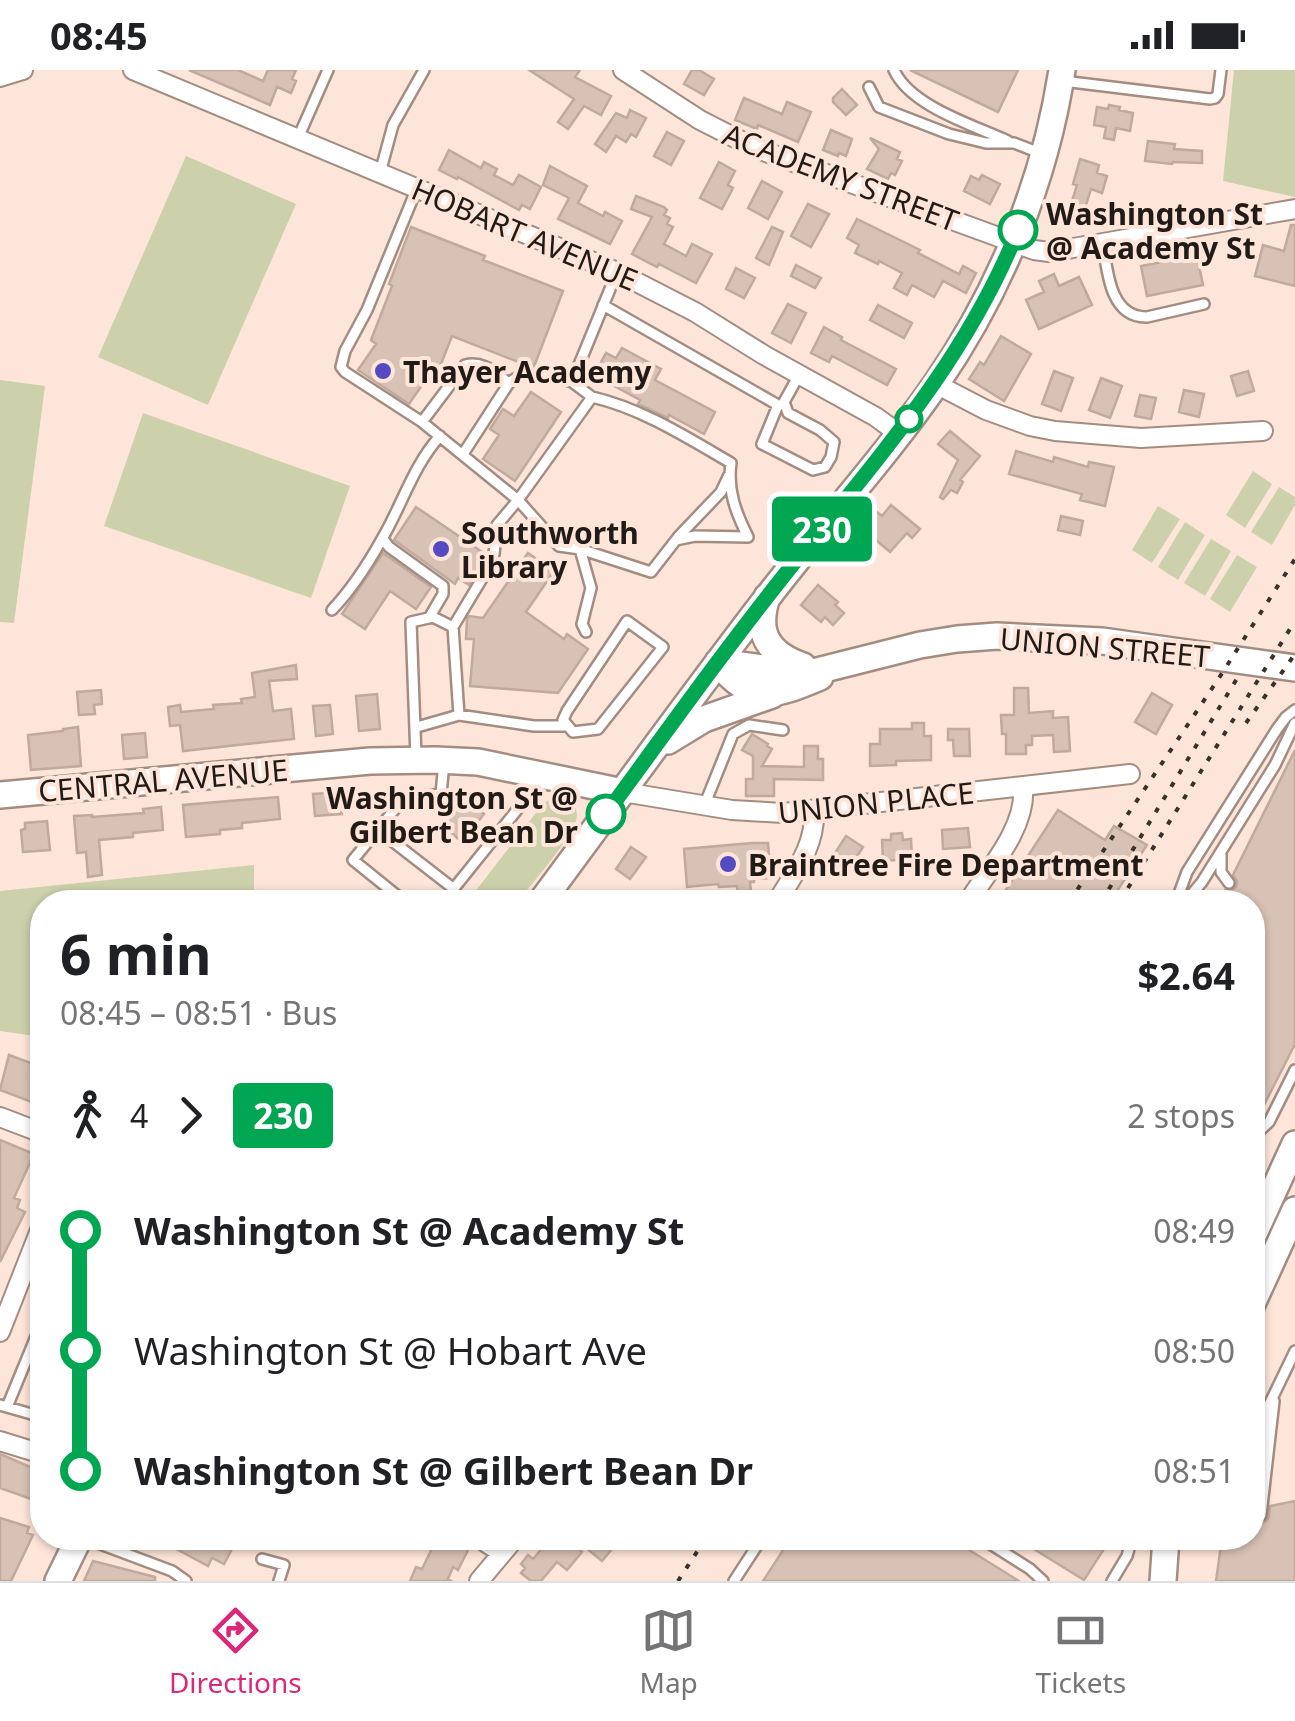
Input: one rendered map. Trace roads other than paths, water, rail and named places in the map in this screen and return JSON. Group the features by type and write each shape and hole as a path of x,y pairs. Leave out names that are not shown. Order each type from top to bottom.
{"main road":[{"path":"550,890 718,662 936,384 973,324 1032,195 1062,75"},
{"path":"768,597 762,624 776,653 812,668 857,662"},
{"name":"UNION STREET","path":"718,662 823,671 938,642 1022,636 1115,643 1295,668"},
{"path":"718,662 746,687 780,693"},
{"name":"UNION STREET","path":"651,752 704,719 857,662"},
{"name":"CENTRAL AVENUE","path":"0,795 416,760 478,762 622,792"},
{"path":"1265,1256 1295,1144"},
{"path":"58,1581 75,1550"},
{"path":"1163,1581 1165,1550"}],"street":[{"path":"0,77 23,70"},
{"name":"HOBART AVENUE","path":"134,70 616,272 695,312 899,434"},
{"name":"ACADEMY STREET","path":"623,70 713,128 768,154 1012,243 1049,252 1295,209"},
{"path":"650,88 662,70"},
{"path":"936,384 986,410 1055,431 1141,438 1263,431"},
{"name":"UNION PLACE","path":"622,792 766,813 1130,774"},
{"path":"976,890 1018,824 1023,786"},
{"path":"784,890 810,845 814,810"},
{"path":"0,1116 30,1127"},
{"path":"0,1332 30,1266"},
{"path":"0,1441 30,1450"},
{"path":"497,1550 502,1553"},
{"path":"479,1581 505,1550"}],"lane":[{"path":"298,138 328,70"},
{"path":"380,172 393,124 424,70"},
{"path":"894,70 904,88 934,108 1044,154"},
{"path":"1062,75 1210,100 1218,94 1222,70"},
{"path":"869,87 879,108 949,134 986,143 1014,143"},
{"path":"416,188 367,310 346,351 340,367 345,372 463,454 518,500 559,546 651,572 721,492 730,474"},
{"path":"1103,244 1110,283 1119,304 1133,316 1147,317 1204,304"},
{"path":"572,382 616,272"},
{"path":"603,305 778,405 762,444 813,470 825,467 834,442 788,413 784,402 799,375"},
{"path":"422,422 465,365 487,367 509,383"},
{"path":"463,454 509,383 520,374 528,372 572,382 592,397 614,402 731,464 736,513 748,536 676,540"},
{"path":"460,715 452,628 489,568 497,525 592,397"},
{"path":"332,610 346,596 382,539 414,474 440,436"},
{"path":"382,539 442,586 443,594 429,618"},
{"path":"580,549 590,588 582,624 586,632"},
{"path":"416,760 411,622 434,617 452,628"},
{"path":"627,621 663,646 598,729 573,732 568,726 564,720 567,711 627,621"},
{"path":"1180,890 1276,729 1295,710"},
{"path":"416,727 460,715 534,726 568,726"},
{"path":"1194,890 1251,804 1295,723"},
{"path":"704,806 733,734 749,725 783,730"},
{"path":"390,890 353,860 404,798 441,794 444,760"},
{"path":"378,830 454,889 521,805 535,773"},
{"path":"1224,848 1220,866 1228,884"},
{"path":"1265,1125 1295,1070"},
{"path":"1265,1419 1295,1351"},
{"path":"30,1356 3,1406 30,1414"},
{"path":"1265,1473 1274,1398"},
{"path":"115,1550 172,1571 186,1581"},
{"path":"734,1581 754,1550"},
{"path":"1000,1550 1043,1581"},
{"path":"1112,1581 1129,1550"},
{"path":"262,1559 284,1565 280,1581"}],"railway":[{"path":"1077,890 1295,559"},
{"path":"1128,888 1295,621"},
{"path":"1246,723 1295,654"},
{"path":"1108,890 1241,672"},
{"path":"678,1581 698,1550"}],"place":[{"name":"Washington St @ Academy St","path":"1018,230"},
{"name":"Thayer Academy","path":"383,371"},
{"name":"Southworth Library","path":"441,549"},
{"name":"Washington St @ Gilbert Bean Dr","path":"606,814"},
{"name":"Braintree Fire Department","path":"728,864"}]}
